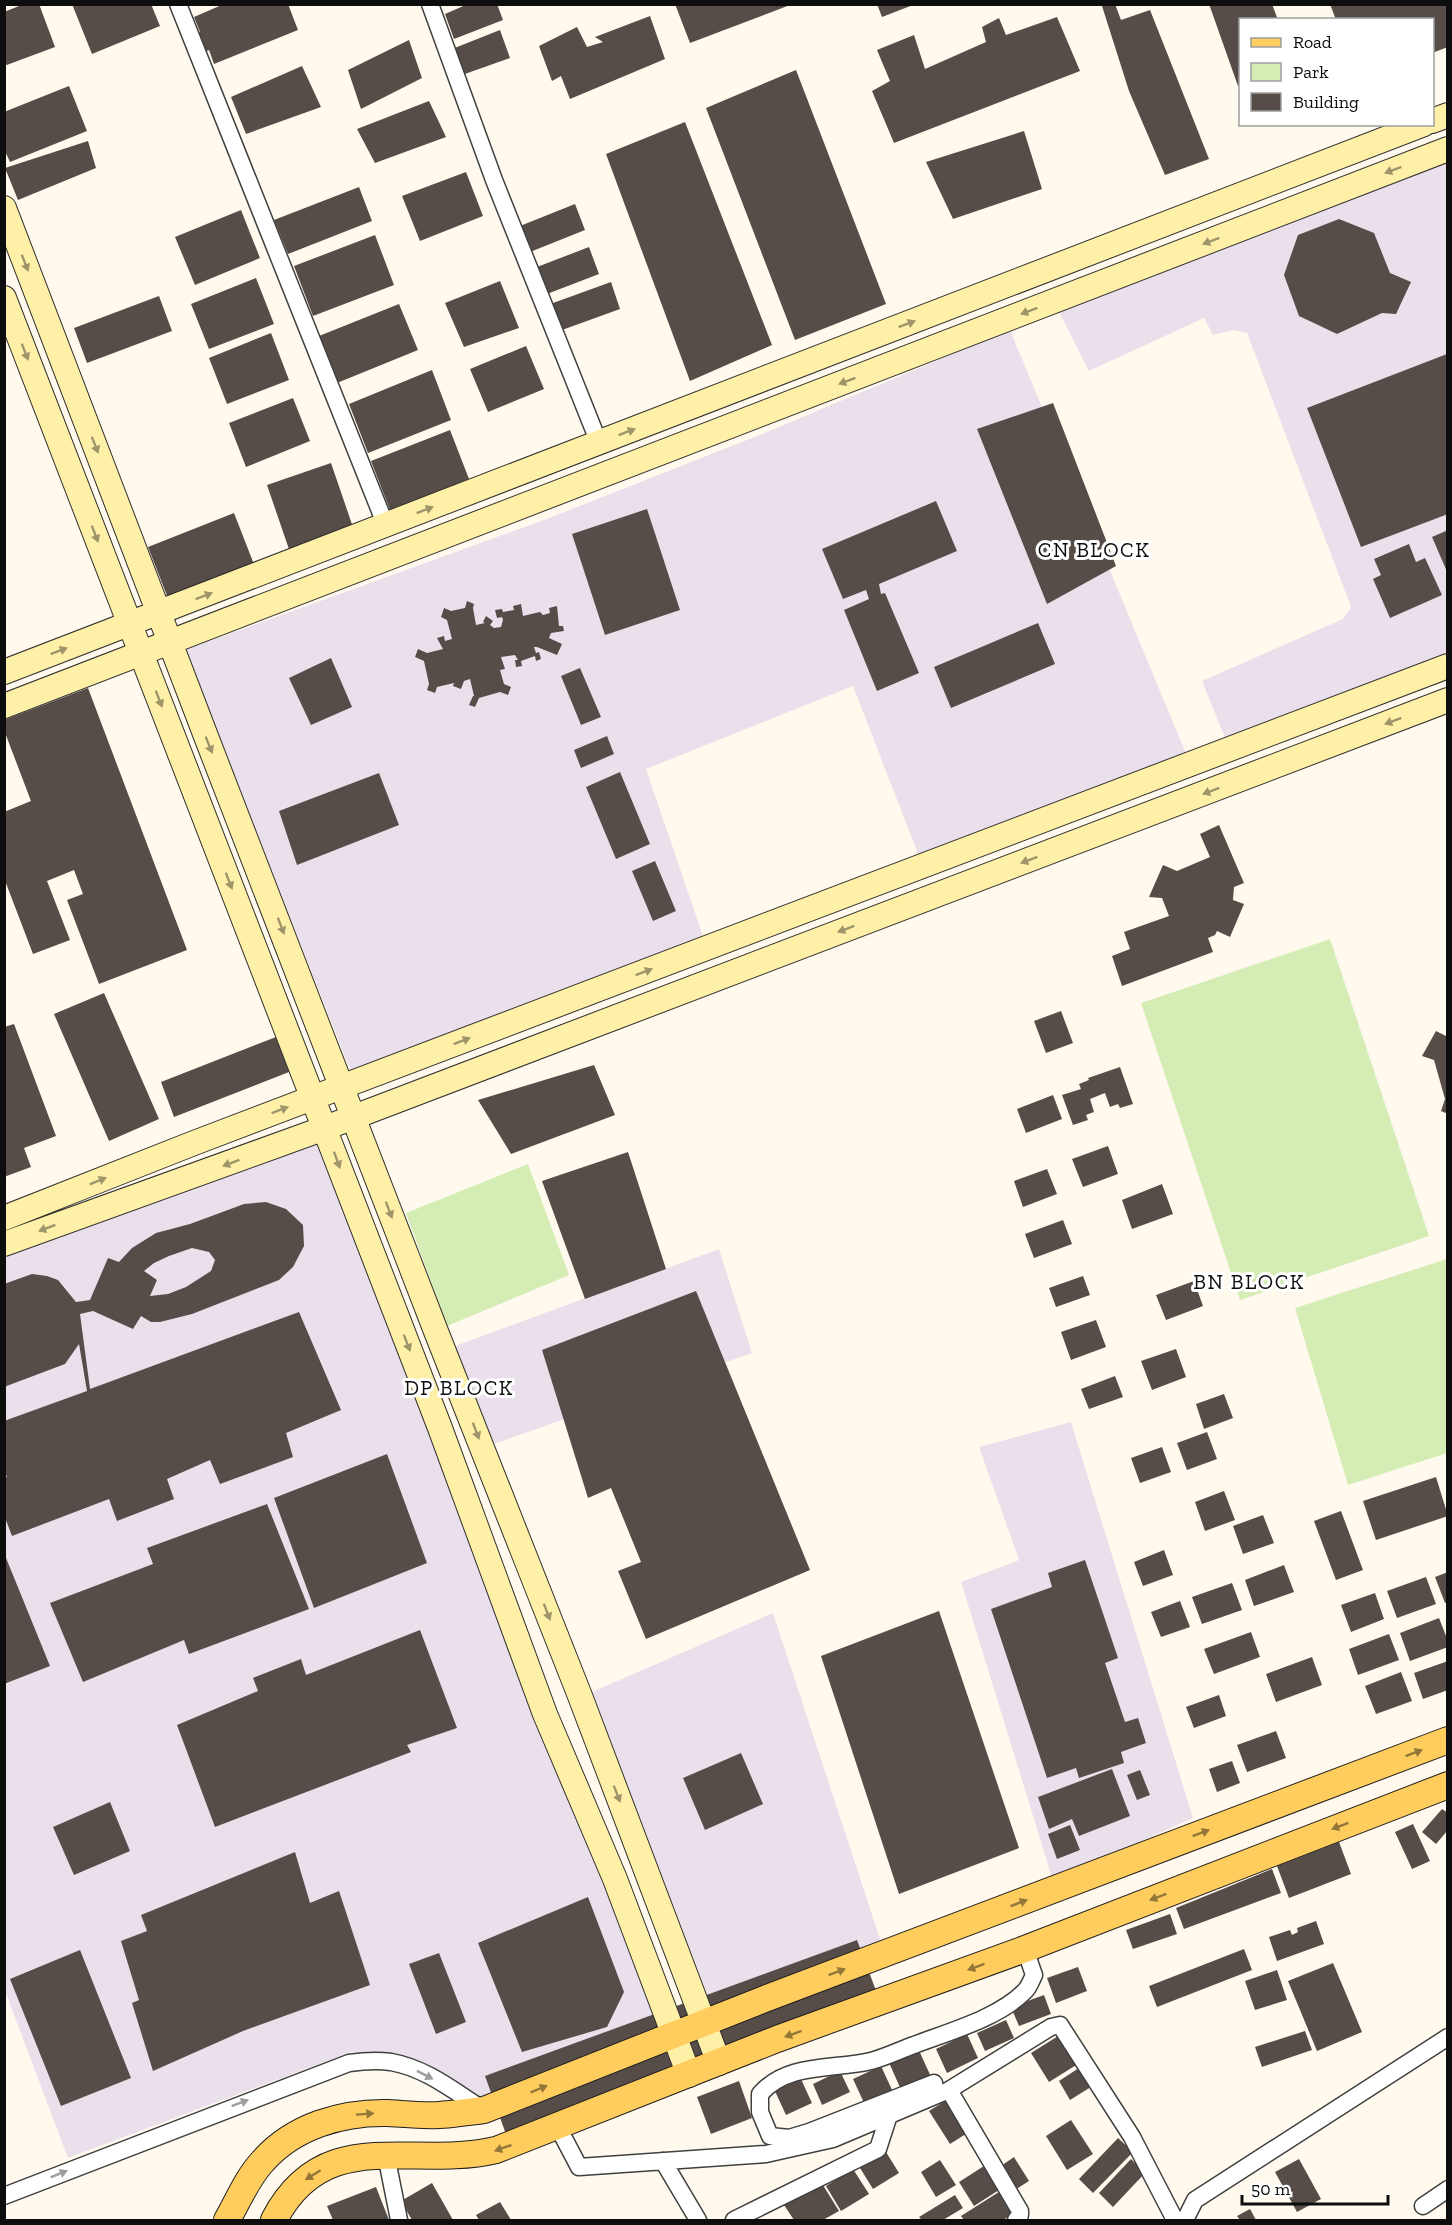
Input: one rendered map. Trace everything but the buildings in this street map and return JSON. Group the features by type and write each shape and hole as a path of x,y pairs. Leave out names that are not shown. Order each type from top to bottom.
{"main road":[{"path":"228,2220 244,2189 262,2162 279,2146 315,2125 351,2115 386,2113 438,2115 484,2110 674,2035 1448,1740"},
{"path":"274,2220 294,2189 318,2171 346,2159 386,2155 438,2157 478,2154 496,2150 719,2062 1025,1949 1448,1785"}],"street":[{"path":"178,4 386,526"},
{"path":"430,4 494,180 599,443"},
{"path":"4,672 1419,126"},
{"path":"4,706 171,644 1448,149"},
{"path":"1299,173 1310,202"},
{"path":"4,208 353,1116 580,1696 719,2062"},
{"path":"35,289 5,300 440,1428 545,1714 615,1879 689,2074"},
{"path":"658,420 667,451"},
{"path":"4,1218 313,1097 1448,666"},
{"path":"4,1244 325,1128 1448,700"},
{"path":"1145,782 1157,812"},
{"path":"68,1193 79,1216"},
{"path":"942,2087 789,2138 770,2136 760,2112 760,2094 769,2084 787,2076 810,2069 871,2061 954,2030 996,2011 1027,1990 1034,1975 1025,1949"},
{"path":"558,2127 579,2167 766,2154 833,2139 889,2115 1051,2027 1060,2025 1132,2136 1174,2220"},
{"path":"1185,2220 1195,2200 1448,2037"},
{"path":"4,2196 348,2063 392,2062 423,2072 484,2110"},
{"path":"942,2087 1020,2211 1016,2220"},
{"path":"734,2220 878,2149 889,2115"},
{"path":"386,2155 399,2220"},
{"path":"663,2161 698,2220"},
{"path":"1423,2206 1448,2189"}],"shaded area":[{"path":"1447,159 1447,658 1227,743 1202,681 1343,619 1351,607 1247,333 1234,330 1213,335 1204,318 1089,371 1058,310"},
{"path":"1010,330 1187,756 920,859 853,686 646,769 704,939 351,1072 185,650 544,520 757,436"},
{"path":"318,1138 665,2030 460,2105 396,2057 351,2052 68,2158 5,1991 5,1251"},
{"path":"719,1249 752,1353 488,1446 447,1349"},
{"path":"1071,1422 1193,1818 1053,1881 961,1582 1019,1560 979,1447"},
{"path":"773,1613 881,1942 712,2007 592,1692"}],"green space":[{"path":"1330,939 1429,1236 1240,1300 1141,1003"},
{"path":"528,1164 569,1275 447,1326 406,1213"},
{"path":"1447,1259 1447,1453 1348,1485 1295,1308"}],"district":[{"name":"CN BLOCK","path":"1094,550"},
{"name":"BN BLOCK","path":"1249,1282"},
{"name":"DP BLOCK","path":"459,1388"}]}
